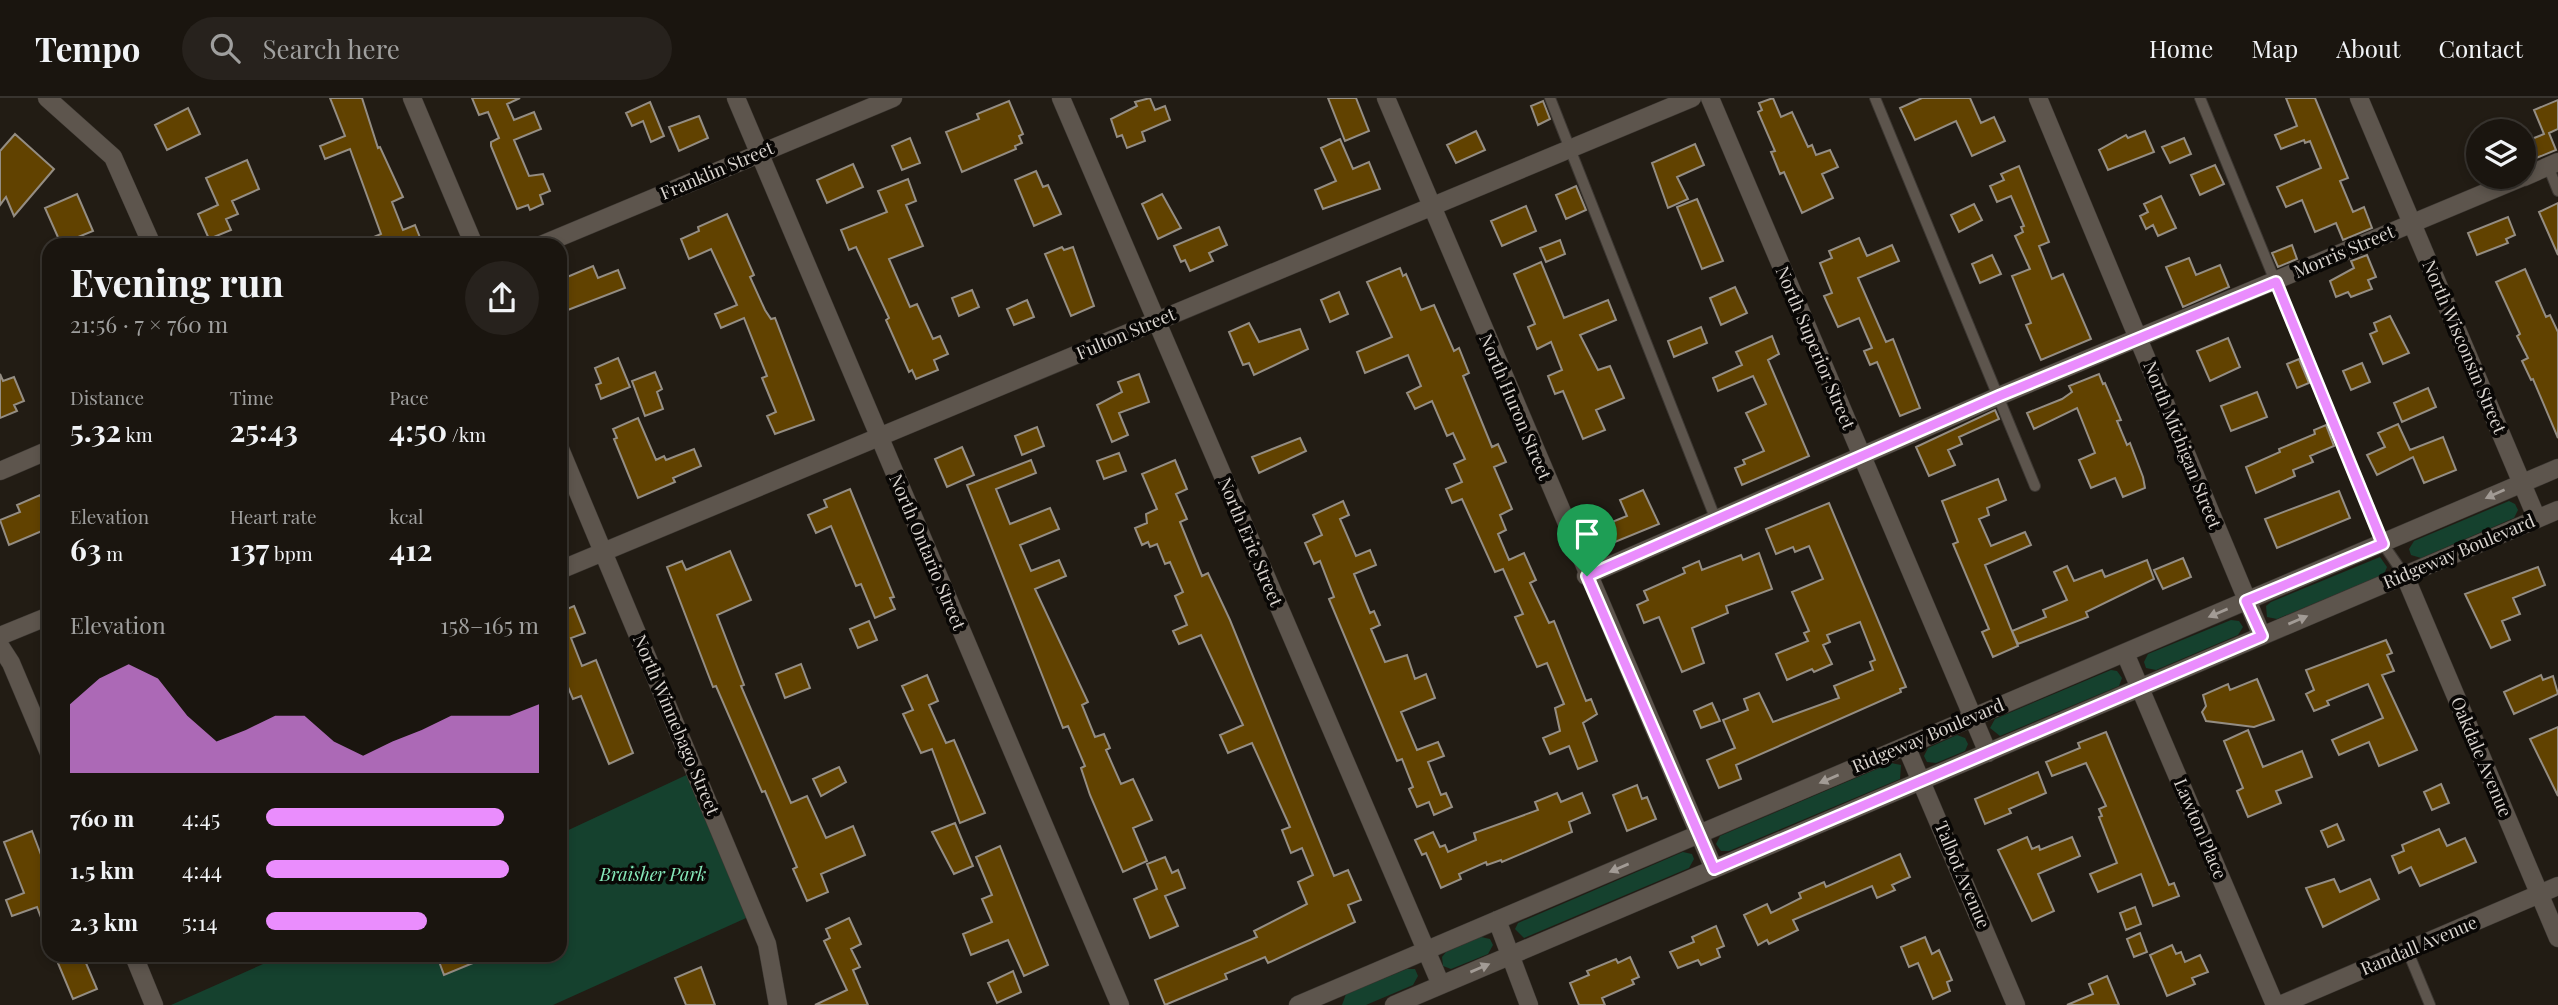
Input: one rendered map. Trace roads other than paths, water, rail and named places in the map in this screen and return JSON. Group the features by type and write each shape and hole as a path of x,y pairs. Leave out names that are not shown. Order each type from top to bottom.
{"street":[{"path":"47,98 113,157 149,238"},
{"path":"412,98 471,238"},
{"name":"North Ontario Street","path":"736,98 1120,1005"},
{"name":"Franklin Street","path":"558,238 893,98"},
{"name":"North Erie Street","path":"1061,98 1441,985"},
{"name":"North Huron Street","path":"1386,98 1587,576 1714,869"},
{"name":"Fulton Street","path":"567,567 1692,98"},
{"name":"North Superior Street","path":"1710,98 1988,753"},
{"name":"North Michigan Street","path":"2038,98 2262,636"},
{"name":"North Wisconsin Street","path":"2359,98 2537,519"},
{"name":"Morris Street","path":"2536,171 2553,164"},
{"name":"Morris Street","path":"1587,576 1999,396 2495,189"},
{"path":"0,471 42,453"},
{"name":"North Winnebago Street","path":"567,466 767,944 778,1005"},
{"name":"Ridgeway Boulevard","path":"1298,1005 1326,1000 1427,950 2558,468"},
{"name":"Ridgeway Boulevard","path":"1394,1005 2558,510"},
{"name":"Oakdale Avenue","path":"2404,576 2558,938"},
{"path":"0,636 42,619"},
{"path":"0,646 11,663 42,736"},
{"name":"Lawton Place","path":"2125,653 2275,1005"},
{"name":"Talbot Avenue","path":"1906,746 2016,1005"},
{"name":"Randall Avenue","path":"2280,1005 2558,886"},
{"path":"1497,920 1529,1005"},
{"path":"136,962 154,1005"}],"lane":[{"path":"1550,98 1716,520"},
{"path":"1875,98 2035,486"},
{"path":"2200,98 2383,544 2404,576"},
{"path":"2553,164 2558,191"},
{"path":"2408,951 2430,1005"}],"park label":[{"name":"Braisher Park","path":"653,875"}]}
